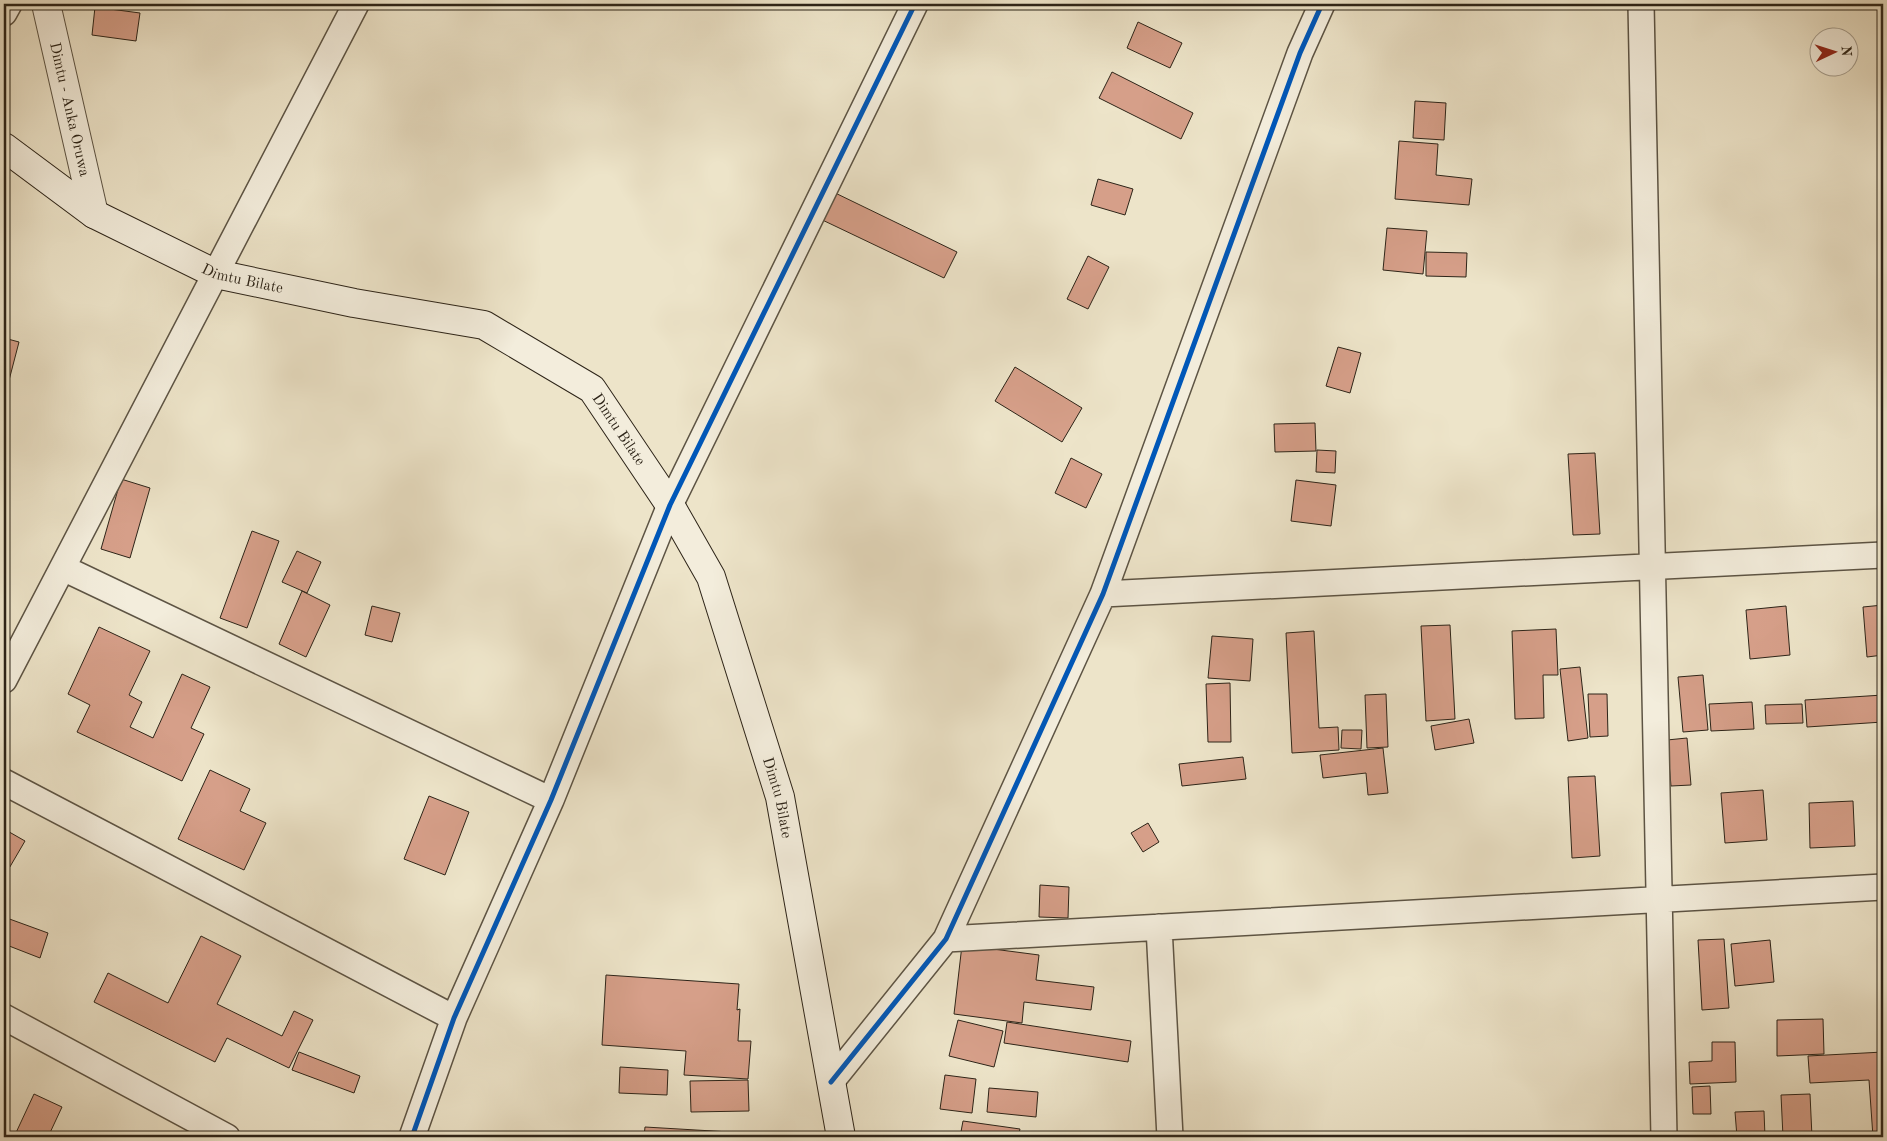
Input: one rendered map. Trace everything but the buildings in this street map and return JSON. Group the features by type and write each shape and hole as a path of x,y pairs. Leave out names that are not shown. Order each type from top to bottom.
{"main road":[{"name":"Dimtu - Anka Oruwa","path":"46,4 94,214"},
{"name":"Dimtu Bilate","path":"4,147 94,214 216,274 354,303 484,325 592,389 670,505 711,577 780,798 841,1137"},
{"name":"Dimtu Bilate","path":"825,1137 831,1082"}],"street":[{"path":"4,13 9,4"},
{"path":"5,673 62,568 356,4"},
{"path":"412,1137 454,1018 551,800 670,505 916,4"},
{"path":"831,1082 946,939 1103,594 1300,53 1322,4"},
{"path":"1641,4 1664,1137"},
{"path":"1103,594 1883,555"},
{"path":"62,568 551,800"},
{"path":"4,782 454,1018"},
{"path":"946,939 1883,887"},
{"path":"1159,927 1170,1137"},
{"path":"4,1018 227,1137"}],"cycle path":[{"path":"412,1137 454,1018 551,800 670,505 915,4"},
{"path":"831,1082 946,939 1103,594 1300,53 1322,4"}]}
